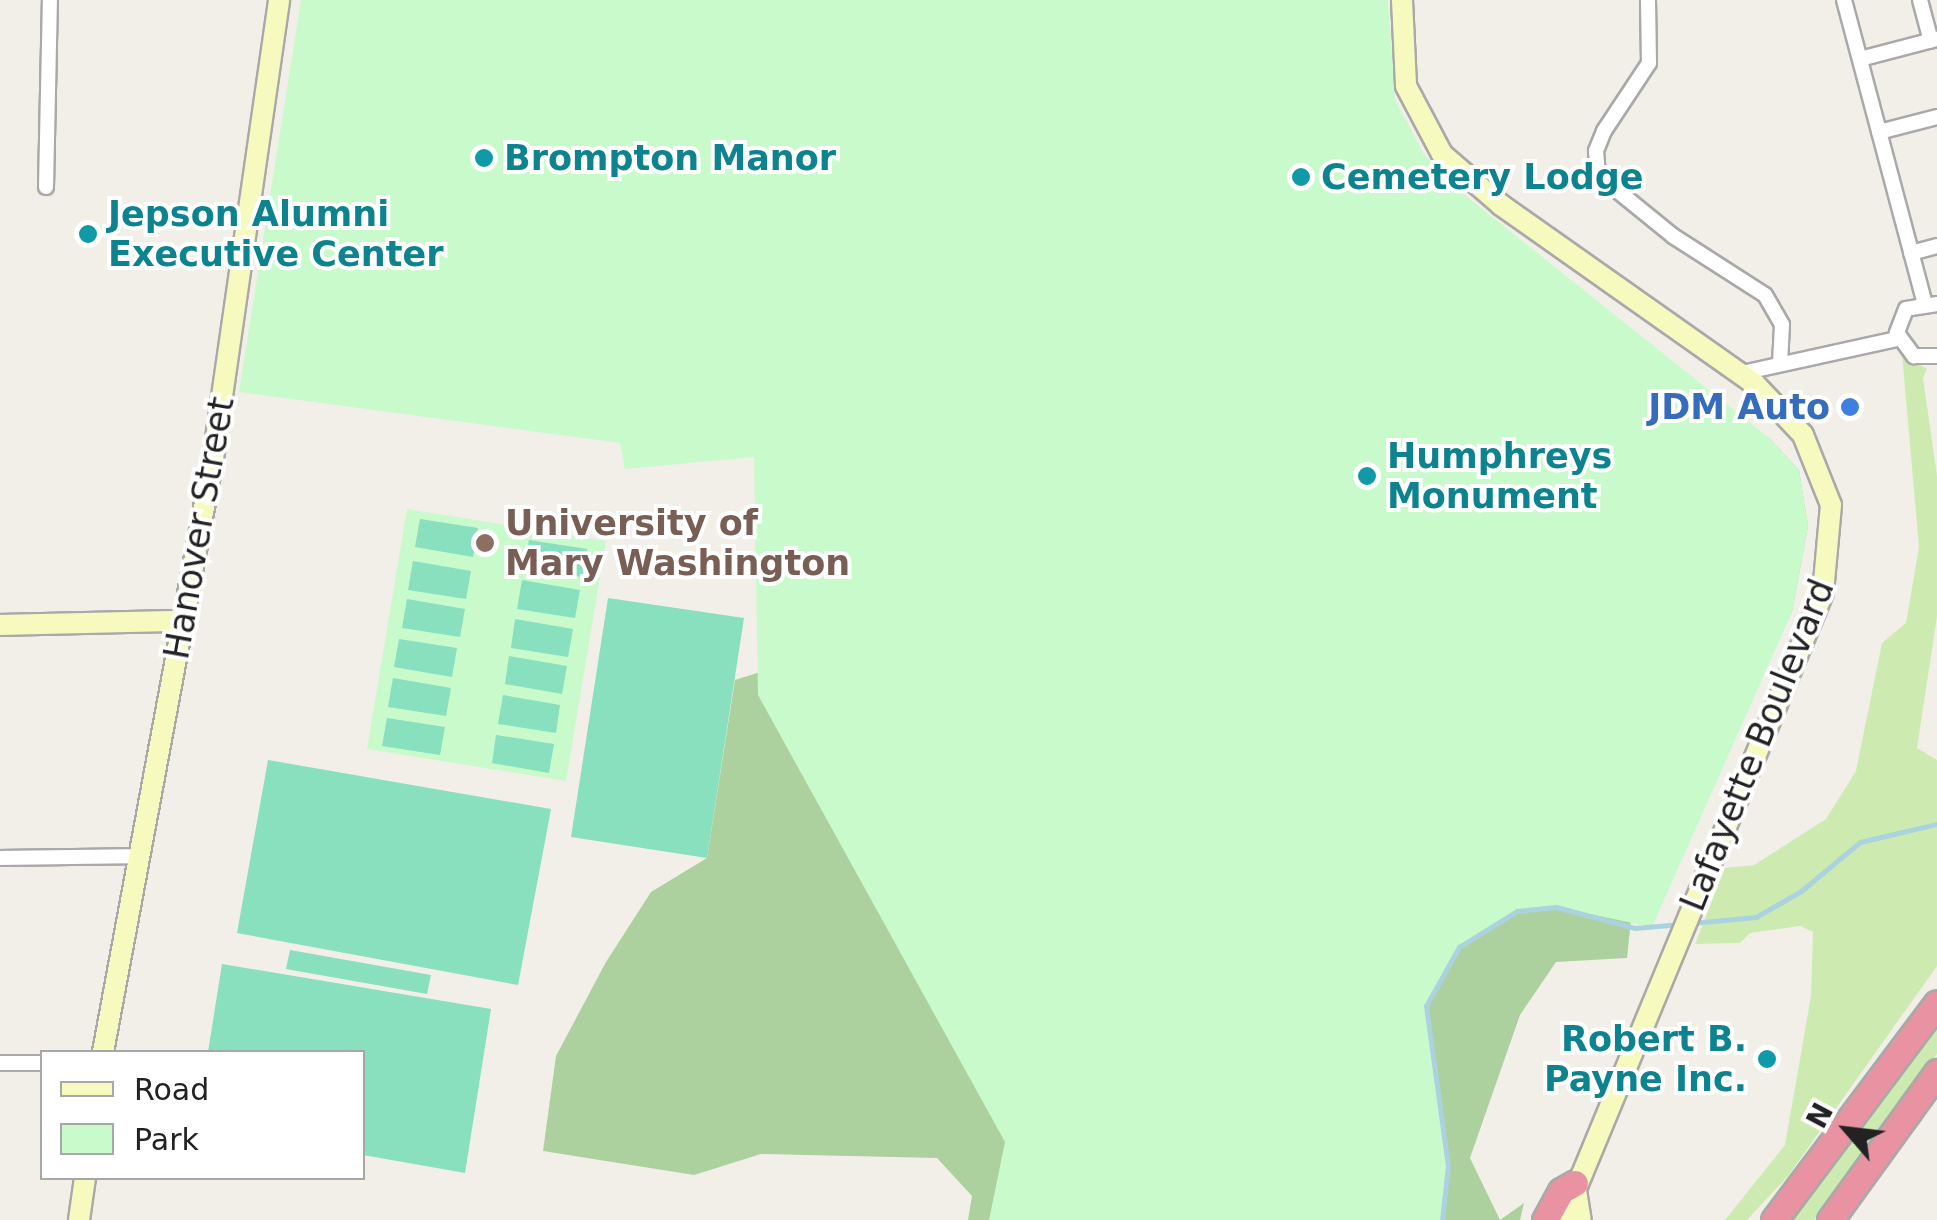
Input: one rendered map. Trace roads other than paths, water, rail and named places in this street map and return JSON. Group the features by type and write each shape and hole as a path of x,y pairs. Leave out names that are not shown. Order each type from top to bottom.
{"highway":[{"path":"1774,1220 1937,1004"},
{"path":"1830,1220 1937,1072"},
{"path":"1546,1220 1561,1191 1575,1182"}],"main road":[{"name":"Hanover Street","path":"102,1050 232,342 279,0"},
{"name":"Lafayette Boulevard","path":"1402,0 1406,86 1442,154 1502,205 1742,373 1787,414 1817,458 1832,538 1823,593 1575,1182 1563,1220"},
{"path":"0,625 182,621"},
{"path":"79,1220 85,1180"},
{"path":"1575,1182 1580,1220"}],"street":[{"path":"46,187 50,0"},
{"path":"1648,0 1649,62 1604,131 1596,151 1598,175 1673,236 1765,296 1782,326 1780,361"},
{"path":"1844,0 1911,253 1930,302 1898,320 1898,339 1914,356 1936,359"},
{"path":"1860,60 1934,40 1920,0"},
{"path":"1879,132 1937,116"},
{"path":"1911,253 1937,246"},
{"path":"1742,373 1780,361 1898,339"},
{"path":"0,858 140,856"},
{"path":"0,1064 40,1063"}],"waterway":[{"path":"1692,923 1756,917 1801,891 1860,842 1937,824"},
{"path":"1442,1220 1448,1166 1426,1006 1459,947 1517,911 1556,907 1635,928 1681,924"}],"place":[{"name":"Brompton Manor","path":"484,158"},
{"name":"Cemetery Lodge","path":"1301,177"},
{"name":"Jepson Alumni Executive Center","path":"88,234"},
{"name":"JDM Auto","path":"1850,407"},
{"name":"Humphreys Monument","path":"1367,476"},
{"name":"University of Mary Washington","path":"485,543"},
{"name":"Robert B. Payne Inc.","path":"1767,1059"}]}
